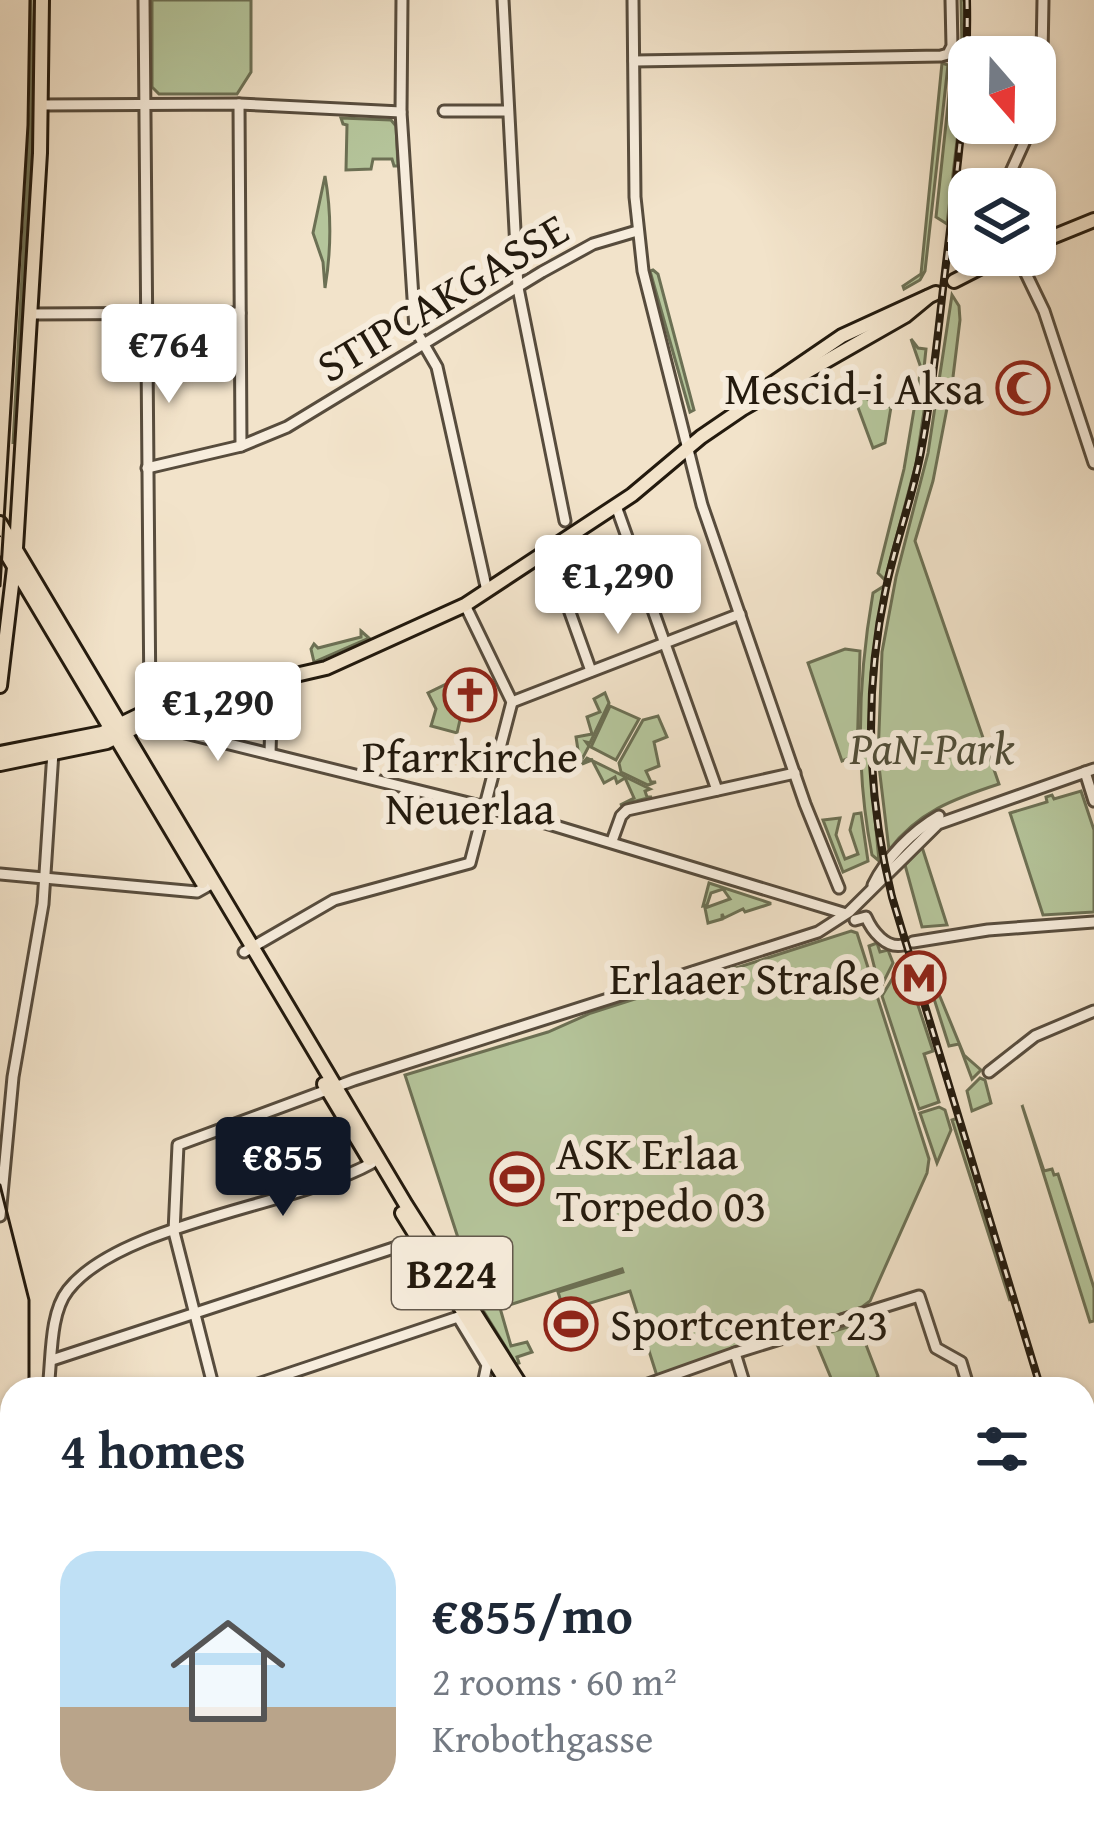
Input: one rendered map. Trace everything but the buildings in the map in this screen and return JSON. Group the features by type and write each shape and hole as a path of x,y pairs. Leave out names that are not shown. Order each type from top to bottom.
{"main road":[{"path":"0,686 16,550 31,314 42,105 42,0"},
{"path":"1056,235 1094,220"},
{"path":"954,281 964,276"},
{"path":"0,764 117,732 199,697 335,665 465,604 616,506 763,388 835,340 932,295"},
{"path":"0,523 16,550"},
{"path":"0,543 14,568"},
{"name":"B224","path":"16,550 117,732"},
{"name":"B224","path":"14,568 332,1090 515,1377"},
{"path":"10,610 26,602 34,604"},
{"path":"0,753 117,732"},
{"name":"B224","path":"332,1090 504,1377"}],"street":[{"path":"144,0 149,715 270,754 612,841 836,914 857,916 889,944 1094,922"},
{"path":"402,0 401,112 415,328 437,368 487,591"},
{"path":"503,0 518,288 565,521"},
{"path":"633,0 637,231 702,505 839,888"},
{"path":"634,62 948,54 951,0"},
{"path":"1040,36 1043,0"},
{"path":"42,105 239,104 401,112"},
{"path":"239,104 241,446"},
{"path":"444,111 507,111"},
{"name":"STIPCAKGASSE","path":"147,468 241,446 287,428 592,244 637,231"},
{"path":"1027,276 1044,311 1094,464"},
{"path":"31,314 240,313"},
{"path":"616,506 717,790"},
{"path":"548,551 591,671"},
{"path":"248,950 334,900 470,863 512,702 465,604"},
{"path":"512,702 740,614"},
{"path":"270,754 272,680"},
{"path":"0,1216 13,1077 39,934 52,752"},
{"path":"857,916 857,903 873,885 944,820 1084,772 1094,801"},
{"path":"612,841 628,811 795,773"},
{"path":"0,874 196,892 209,885"},
{"path":"211,1377 175,1232 178,1145 857,916"},
{"path":"989,1072 1035,1036 1094,1011"},
{"path":"49,1377 59,1306 68,1290 128,1247 372,1163"},
{"path":"52,1360 418,1240"},
{"path":"667,1377 919,1296 936,1348 961,1362 966,1377"},
{"path":"279,1377 458,1317 487,1365 486,1377"},
{"path":"734,1353 742,1377"}],"green space":[{"path":"31,0 33,108 13,444 31,106"},
{"path":"152,0 251,0 251,72 237,94 159,94 152,87"},
{"path":"961,0 965,0 964,36"},
{"path":"942,63 948,65 925,271 904,289 921,274"},
{"path":"948,104 948,144 957,144 954,168 948,168 947,224 936,217"},
{"path":"341,118 391,120 396,126 398,166 392,159 373,159 371,169 346,170 347,125"},
{"path":"325,176 330,233 325,288 313,233"},
{"path":"650,271 658,274 694,410 690,412"},
{"name":"PaN-Park","path":"952,295 960,320 953,377 933,481 915,541 999,784 938,808 889,850 878,758 882,652 928,453"},
{"path":"911,339 918,348 926,349 924,368 929,378 916,464 885,580 878,573 904,469 921,368"},
{"path":"859,396 891,407 885,443 873,448 856,402"},
{"path":"884,586 871,673 868,742 879,861 872,855 867,823 861,724 873,593"},
{"path":"361,631 369,638 314,662 314,644 318,648 361,637"},
{"path":"845,649 860,651 857,755 842,761 808,663"},
{"path":"473,671 479,680 455,686 451,692 452,710 462,711 457,733 431,726 436,709 428,693"},
{"path":"605,693 609,703 590,743 586,742 589,746 580,763 576,737 592,734 587,717 600,712 594,699"},
{"path":"610,706 639,719 616,760 591,747"},
{"path":"658,716 667,737 654,742 659,766 646,771 651,782 656,782 648,785 621,772 619,763 643,720"},
{"path":"592,761 650,789 645,791 652,797 620,805 634,798 625,778 604,783"},
{"path":"1081,791 1094,830 1094,912 1043,915 1010,813 1047,802 1046,797 1052,795 1054,799"},
{"path":"861,813 868,861 843,872 823,820 840,818 836,835 845,859 858,854 850,830 854,814"},
{"path":"922,847 947,925 922,927 905,865"},
{"path":"709,883 770,904 724,918 722,914 722,919 708,923 705,908 730,899 723,889 711,893 703,906"},
{"path":"857,933 929,1159 870,1301 657,1376 630,1291 564,1311 558,1292 622,1269 500,1308 511,1346 527,1342 532,1352 517,1357 516,1364 454,1263 461,1247 405,1075 548,1032 663,990 661,983 727,962 736,968"},
{"path":"877,943 880,952 888,950 893,963 880,989 869,946"},
{"path":"898,969 906,992 913,990 933,1051 924,1054 939,1102 919,1109 882,996"},
{"path":"934,982 964,1055 981,1070 972,1079 959,1044 949,1046 929,983"},
{"path":"980,1078 985,1080 991,1103 972,1111 967,1091"},
{"path":"1022,1105 1044,1171 1052,1169 1058,1174 1094,1288 1094,1321 1090,1322"},
{"path":"939,1107 945,1110 951,1130 937,1163 920,1113"},
{"path":"958,1118 1010,1301 952,1120"},
{"path":"858,1324 878,1376 831,1377 814,1337"}],"tram line":[{"path":"0,586 28,125 30,0"},
{"path":"0,1185 29,1300 29,1377"}],"railway":[{"path":"967,0 961,128 930,399 879,626 871,742 877,820 892,897 1037,1377"}],"place":[{"name":"Mescid-i Aksa","path":"1023,388"},
{"name":"Pfarrkirche Neuerlaa","path":"470,695"},
{"name":"Erlaaer Straße","path":"919,978"},
{"name":"ASK Erlaa Torpedo 03","path":"517,1179"},
{"name":"Sportcenter 23","path":"571,1324"}]}
